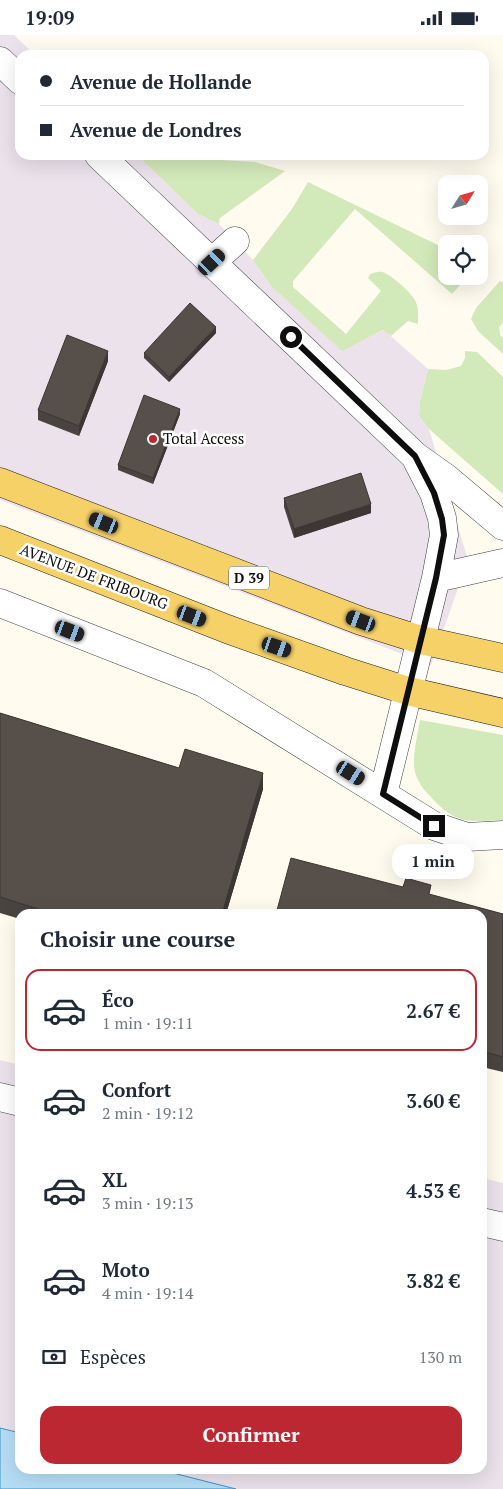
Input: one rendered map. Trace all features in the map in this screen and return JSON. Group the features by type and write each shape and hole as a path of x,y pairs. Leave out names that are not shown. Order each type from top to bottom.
{"main road":[{"name":"D 39","path":"0,482 361,621 421,640 503,658"},
{"name":"AVENUE DE FRIBOURG","path":"0,541 227,629 408,691 503,713"}],"street":[{"path":"0,61 15,75"},
{"path":"104,160 415,456 446,478 503,526"},
{"path":"212,262 235,241"},
{"path":"383,794 436,578 444,535 442,519 434,493 415,456"},
{"path":"436,578 503,563"},
{"path":"0,603 204,683 434,826 467,837 503,835"},
{"path":"0,1097 15,1101"},
{"path":"487,1223 503,1227"}],"shaded area":[{"path":"0,35 14,35 30,50 15,50 15,160 142,160 198,214 219,224 253,260 271,286 342,350 384,330 428,369 420,401 419,416 429,429 468,560 431,665 0,500"},
{"path":"0,1060 15,1064 15,1432 0,1428"},
{"path":"487,1179 503,1183 503,1489 235,1489 176,1474 487,1474"}],"green space":[{"path":"142,160 255,162 285,171 220,218 219,224 198,214"},
{"path":"308,182 438,245 438,282 355,209 293,281 293,287 346,334 381,291 368,278 370,274 386,273 415,300 418,309 418,324 408,321 391,336 383,330 342,351 271,286 253,260 292,209"},
{"path":"500,281 503,282 503,323 499,327 500,335 503,338 503,354 478,331 471,319 476,308"},
{"path":"442,285 460,285 452,294"},
{"path":"465,351 477,352 503,377 503,494 429,429 419,416 420,401 428,369 446,370 461,366 465,358"},
{"path":"420,720 503,735 503,820 471,821 462,819 447,812 424,790 417,779 414,766"}],"water":[{"path":"0,1428 15,1432 15,1474 177,1474 236,1489 0,1489"}],"building":[{"path":"190,303 216,327 169,377 144,353"},
{"path":"67,335 108,351 79,426 38,410"},
{"path":"144,395 180,409 153,478 118,465"},
{"path":"361,473 371,504 294,529 284,498"},
{"path":"0,713 179,768 185,749 263,773 223,909 38,909 0,897"},
{"path":"291,858 403,887 406,878 431,885 429,894 484,909 277,909"},
{"path":"487,910 503,914 503,1057 487,1052"}],"place":[{"name":"Total Access","path":"153,439"}],"route":[{"path":"291,337 415,456 434,493 442,519 444,535 436,578 383,794 434,826"}]}
